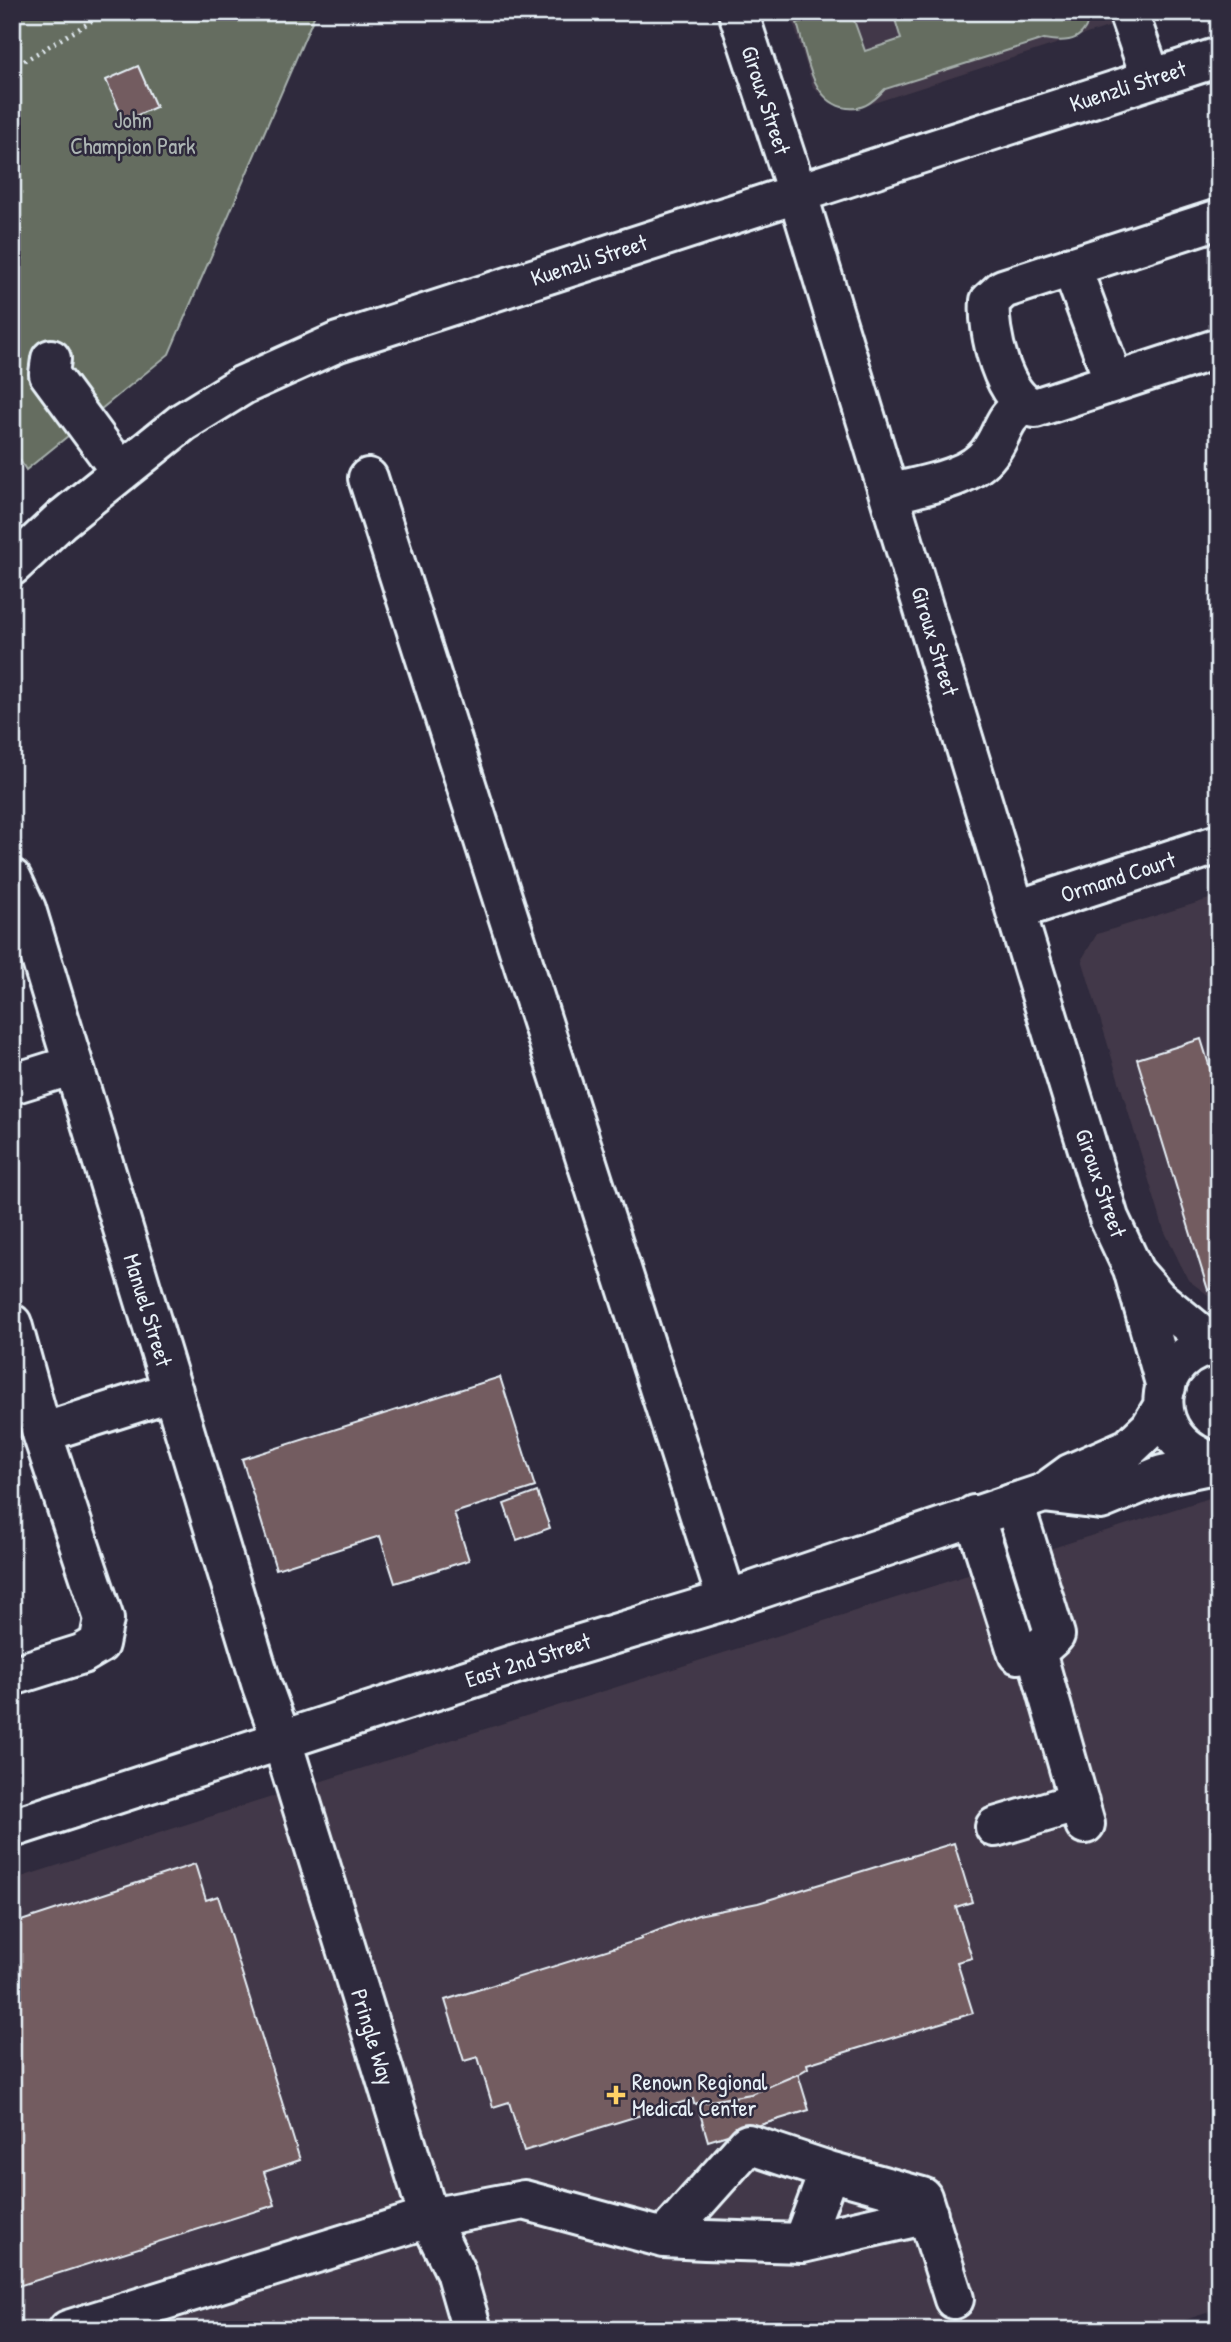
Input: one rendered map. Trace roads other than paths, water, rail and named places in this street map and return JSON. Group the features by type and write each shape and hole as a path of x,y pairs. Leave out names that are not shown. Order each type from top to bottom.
{"street":[{"name":"Giroux Street","path":"738,12 797,192 890,494 1109,1218 1133,1269 1164,1397 1168,1429 1180,1446 1198,1458 1219,1463"},
{"path":"1128,12 1151,78"},
{"name":"Kuenzli Street","path":"12,566 183,422 295,359 338,342 1219,57"},
{"path":"1219,219 1003,289 990,301 988,321 1010,391 1023,405 1035,408 1219,348"},
{"path":"1071,266 1114,382"},
{"path":"51,359 49,374 121,472"},
{"path":"890,494 967,470 989,454 1009,414 1023,405"},
{"path":"368,478 727,1600"},
{"name":"Ormand Court","path":"1017,909 1219,844"},
{"name":"Manuel Street","path":"12,879 26,909 262,1686 282,1741"},
{"path":"12,1084 74,1065"},
{"name":"Giroux Street","path":"1133,1269 1158,1299 1217,1346"},
{"path":"12,1324 42,1433 104,1619 99,1644 82,1654 12,1676"},
{"name":"East 2nd Street","path":"12,1828 624,1629 727,1600 1029,1498 1070,1474 1129,1448 1150,1428 1176,1368 1192,1353 1217,1346"},
{"path":"42,1433 173,1391"},
{"name":"East 2nd Street","path":"1029,1498 1101,1500 1162,1475 1219,1463"},
{"path":"1027,1653 1055,1635 1029,1498"},
{"path":"974,1515 1027,1653 1082,1813 995,1826"},
{"name":"Pringle Way","path":"282,1741 429,2218 455,2272 472,2330"},
{"path":"664,2238 748,2144 829,2171 922,2197 954,2299"},
{"path":"802,2243 829,2171"},
{"path":"68,2330 429,2218 524,2200 664,2238 802,2243 928,2214"}],"place":[{"name":"Renown Regional Medical Center","path":"616,2095"}],"park label":[{"name":"John Champion Park","path":"133,133"}]}
